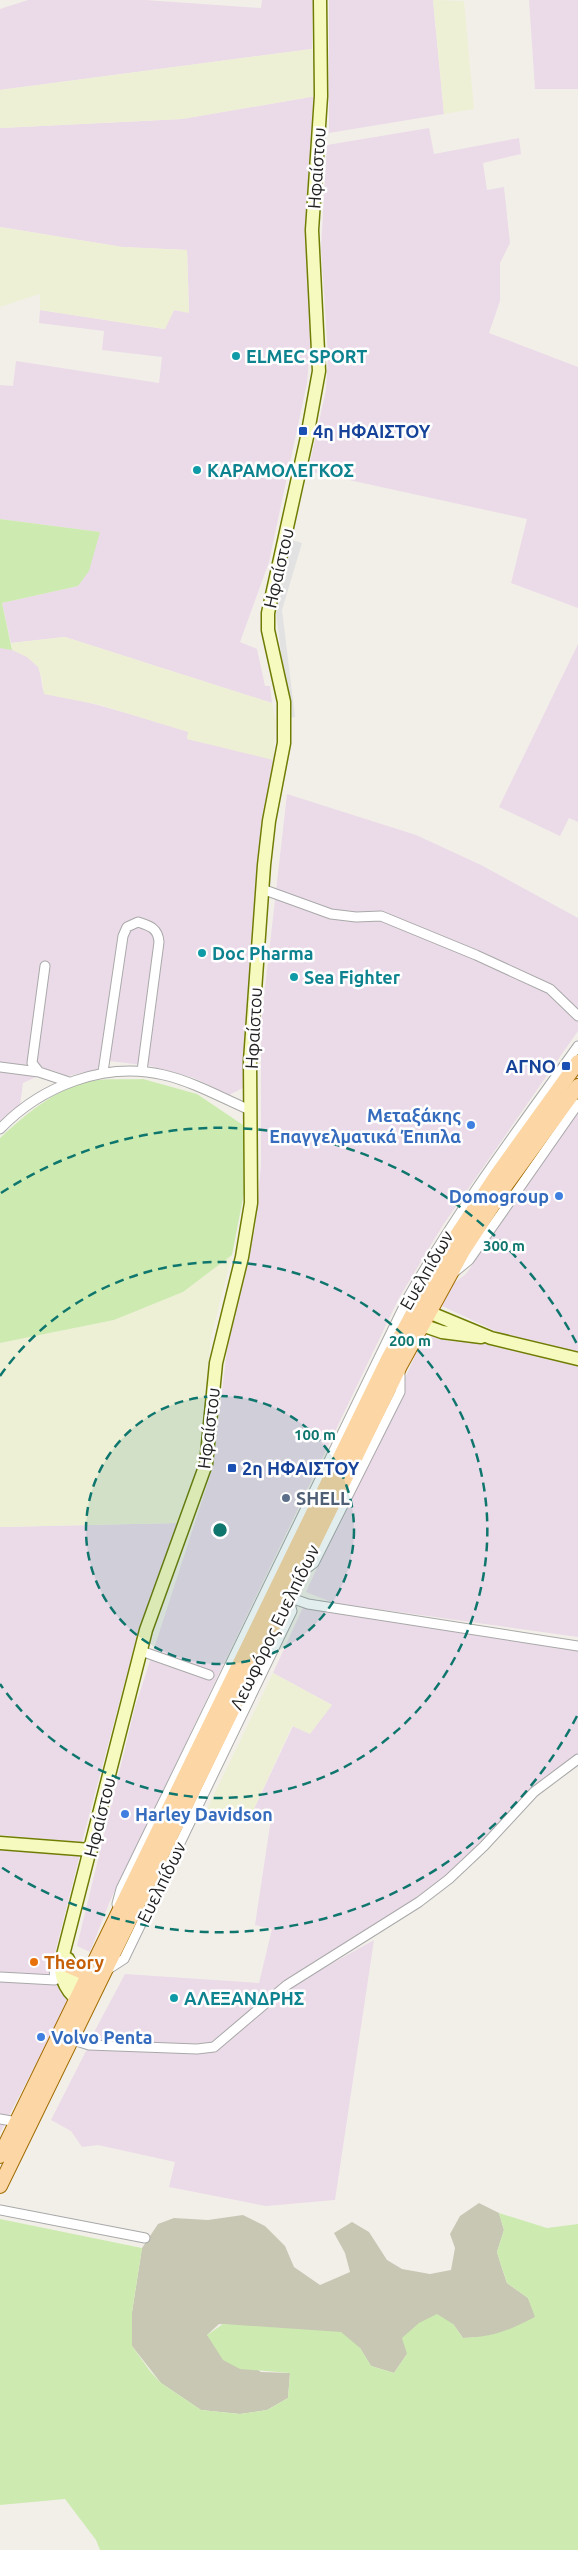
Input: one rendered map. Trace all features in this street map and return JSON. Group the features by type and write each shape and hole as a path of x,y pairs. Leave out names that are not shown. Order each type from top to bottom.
{"main road":[{"name":"Λεωφόρος Ευελπίδων","path":"0,2156 100,1968 288,1597 338,1479 364,1399 416,1323 456,1236 516,1140 578,1062"},
{"name":"Λεωφόρος Ευελπίδων","path":"423,1310 448,1277 506,1185 578,1086"},
{"name":"Λεωφόρος Ευελπίδων","path":"100,1968 116,1919 208,1720 263,1608 338,1479 400,1366 416,1323"},
{"path":"66,1959 83,1972 100,1968"},
{"name":"Λεωφόρος Ευελπίδων","path":"0,2186 73,2040 83,1999"}],"street":[{"name":"Ηφαίστου","path":"66,1959 146,1630 206,1464 216,1363 242,1257 251,1203 250,1061 262,889 268,830 284,743 284,702 268,630 268,609 307,437 319,366 312,230 322,96 320,0"},
{"path":"262,889 331,914 356,917 381,916 476,954 550,989 578,1016"},
{"path":"103,1072 123,936 127,927 138,922 152,926 159,934 160,942 142,1072"},
{"path":"39,1072 32,1063 32,1050 44,966"},
{"name":"Ευελπίδων","path":"364,1399 409,1296 432,1256 516,1140 578,1046"},
{"path":"0,1067 39,1072 69,1082"},
{"path":"0,1129 8,1120 42,1096 69,1082 103,1072 142,1072 177,1078 250,1110"},
{"name":"Ευελπίδων","path":"448,1277 469,1260 578,1104"},
{"path":"423,1310 491,1338 578,1359"},
{"path":"416,1323 463,1336 491,1338"},
{"path":"288,1597 308,1604 337,1609 578,1646"},
{"path":"141,1651 209,1675"},
{"path":"73,2040 89,2045 197,2049 214,2047 287,1985 418,1902 449,1879 484,1846 534,1792 578,1759"},
{"path":"0,1843 91,1850"},
{"path":"0,1977 55,1980 54,1968 66,1959 83,1999"},
{"path":"0,2120 17,2122"},
{"path":"0,2210 145,2238"}],"shaded area":[{"path":"28,0 145,0 261,8 262,0 313,0 312,49 0,90 0,9"},
{"path":"329,0 433,0 444,114 329,133"},
{"path":"433,0 464,1 474,109 444,114"},
{"path":"529,0 578,0 578,89 535,89"},
{"path":"312,49 316,96 182,119 0,128 0,90"},
{"path":"316,96 312,324 307,383 269,562 240,642 257,649 265,686 270,686 272,703 65,637 11,643 2,603 78,586 99,532 0,519 0,385 13,386 16,361 159,383 162,357 102,350 104,331 39,323 40,310 164,329 174,310 189,312 187,250 122,247 0,227 0,128 182,119"},
{"path":"429,128 434,154 519,138 521,154 483,163 487,190 504,187 510,243 500,263 500,301 489,333 578,367 578,608 511,583 527,519 308,471 326,390 328,355 321,248 327,145"},
{"path":"0,227 122,247 187,250 189,313 174,310 165,329 40,310 40,294 0,307"},
{"path":"291,540 302,543 282,610 295,717 289,718 276,612"},
{"path":"65,637 272,703 276,723 273,760 187,739 188,732 100,705 44,694 38,667 27,657 12,650 11,643"},
{"path":"578,644 578,822 569,818 560,836 499,807"},
{"path":"0,646 13,648 38,662 43,690 275,754 262,821 245,1087 229,1095 194,1078 151,1066 109,1061 99,1069 68,1076 51,1070 23,1083 20,1105 0,1123"},
{"path":"287,794 416,835 481,865 578,918 578,1031 443,1225 399,1298 110,1901 90,1952 77,1946 135,1707 213,1467 228,1340 255,1228 261,1165 261,1023"},
{"path":"578,1110 578,1354 517,1341 442,1306 454,1283 466,1274"},
{"path":"232,1255 211,1337 199,1458 179,1523 0,1527 0,1343 114,1320 183,1292"},
{"path":"430,1336 449,1341 486,1344 578,1365 578,1637 334,1603 306,1592 422,1341"},
{"path":"179,1523 136,1640 82,1842 0,1835 0,1527"},
{"path":"304,1605 578,1650 578,1755 493,1830 439,1882 415,1901 354,1939 214,2044 98,2042 92,2036 125,1974 259,1983 272,1929 255,1925 272,1812 253,1811 293,1726 332,1705 273,1673"},
{"path":"273,1673 332,1705 310,1734 292,1726 253,1811 206,1811"},
{"path":"0,1850 80,1854 54,1957 56,1979 68,2002 0,2133"},
{"path":"374,1940 335,2200 266,2206 169,2187 175,2162 98,2145 82,2147 71,2131 51,2120 87,2049 217,2048 297,1983"},
{"path":"479,2203 499,2213 504,2230 497,2252 507,2283 528,2298 536,2317 514,2328 488,2337 463,2338 453,2324 407,2354 394,2373 371,2366 360,2348 305,2331 219,2324 207,2335 261,2372 290,2373 288,2398 267,2410 240,2414 201,2410 161,2383 132,2346 132,2312 142,2248 158,2224 174,2218 208,2220 243,2215 265,2226 285,2246 294,2267 320,2285 350,2272 345,2253 334,2233 352,2222 369,2232 387,2260 402,2269 430,2274 451,2270 455,2248 450,2234 460,2216"}],"green space":[{"path":"0,519 100,532 89,571 78,586 2,603 12,650 0,648"},
{"path":"143,1079 197,1094 246,1127 245,1188 232,1255 183,1292 114,1320 0,1343 0,1138 31,1111 66,1089 98,1080"},
{"path":"499,2213 547,2228 578,2224 578,2550 100,2550 96,2540 65,2499 0,2505 0,2219 142,2248 132,2312 132,2346 161,2383 201,2410 240,2414 267,2410 288,2398 290,2373 240,2369 223,2360 207,2335 223,2324 341,2332 360,2348 371,2366 394,2373 407,2354 402,2338 419,2323 437,2314 453,2324 463,2338 500,2332 535,2317 528,2298 507,2283 497,2252 504,2230"}],"place":[{"name":"ELMEC SPORT","path":"236,356"},
{"name":"4η ΗΦΑΙΣΤΟΥ","path":"303,431"},
{"name":"ΚΑΡΑΜΟΛΕΓΚΟΣ","path":"197,470"},
{"name":"Doc Pharma","path":"202,953"},
{"name":"Sea Fighter","path":"294,977"},
{"name":"ΑΓΝΟ","path":"566,1066"},
{"name":"Μεταξάκης Επαγγελματικά Έπιπλα","path":"471,1125"},
{"name":"Domogroup","path":"559,1196"},
{"name":"2η ΗΦΑΙΣΤΟΥ","path":"232,1468"},
{"name":"SHELL","path":"286,1498"},
{"name":"Harley Davidson","path":"125,1814"},
{"name":"Theory","path":"34,1962"},
{"name":"ΑΛΕΞΑΝΔΡΗΣ","path":"174,1998"},
{"name":"Volvo Penta","path":"41,2037"}]}
